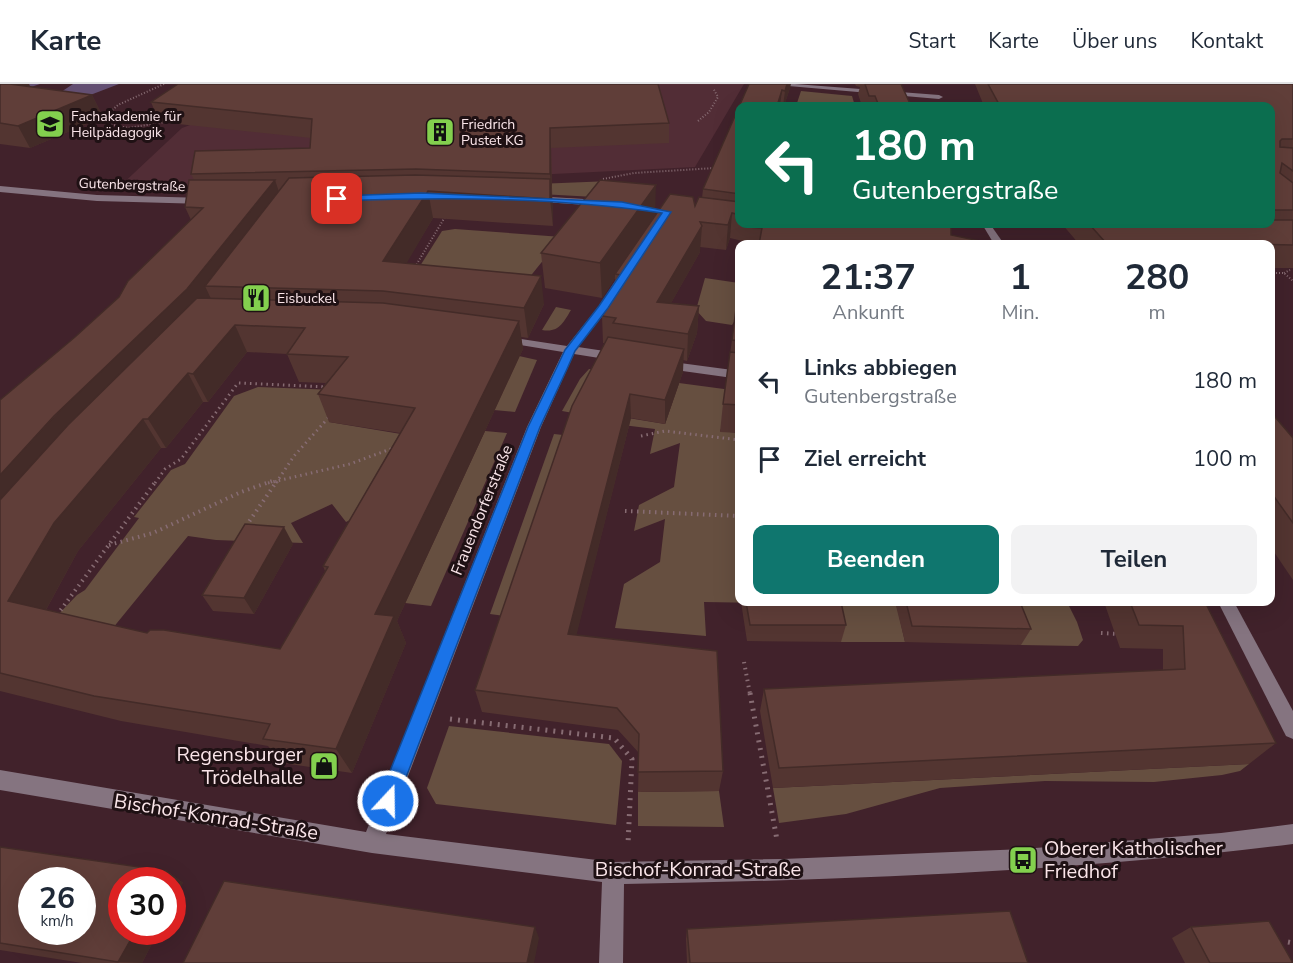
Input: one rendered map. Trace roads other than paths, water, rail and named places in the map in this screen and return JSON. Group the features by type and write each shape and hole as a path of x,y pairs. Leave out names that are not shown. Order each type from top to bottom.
{"street":[{"path":"768,84 938,93 940,102"},
{"name":"Gutenbergstraße","path":"0,189 97,198 212,201"},
{"path":"525,199 612,204"},
{"name":"Frauendorferstraße","path":"372,843 534,427 570,350 603,308 634,259"},
{"path":"487,336 627,359"},
{"path":"650,362 735,374"},
{"path":"1228,606 1293,730"},
{"name":"Bischof-Konrad-Straße","path":"0,780 372,843 620,873 783,870 1023,860 1221,843 1293,834"},
{"path":"611,963 620,873"}],"place":[{"name":"Fachakademie für Heilpädagogik","path":"50,124"},
{"name":"Friedrich Pustet KG","path":"440,132"},
{"name":"Eisbuckel","path":"256,298"},
{"name":"Regensburger Trödelhalle","path":"324,766"},
{"name":"Oberer Katholischer Friedhof","path":"1023,860"}]}
